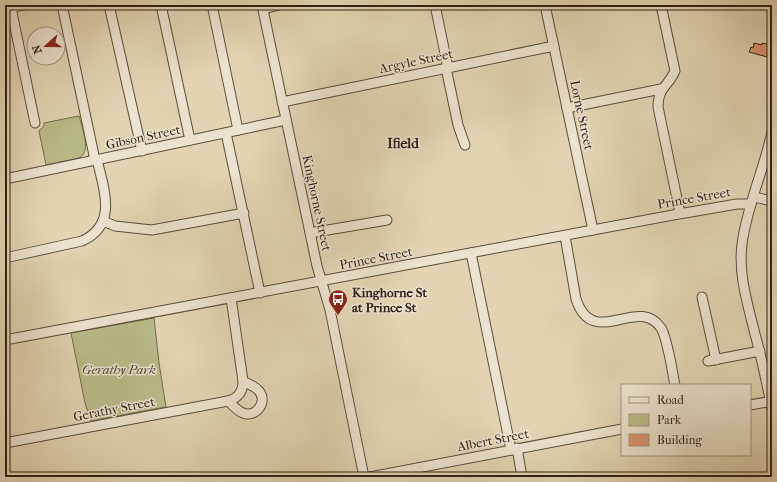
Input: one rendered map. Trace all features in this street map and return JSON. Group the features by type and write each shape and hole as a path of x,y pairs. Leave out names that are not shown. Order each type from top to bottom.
{"street":[{"path":"24,5 8,8 35,123"},
{"path":"5,258 82,241 92,235 100,227 103,221 106,203 62,5"},
{"path":"109,5 142,151"},
{"path":"161,5 190,140"},
{"path":"212,5 238,130"},
{"path":"262,7 279,5"},
{"path":"435,5 458,125 465,144"},
{"name":"Lorne Street","path":"545,5 593,230"},
{"path":"661,5 674,71 672,78 661,89 658,99 658,107 680,213"},
{"name":"Kinghorne Street","path":"262,7 310,233 321,281 330,310 364,477"},
{"name":"Argyle Street","path":"282,102 554,46"},
{"path":"567,108 661,89"},
{"name":"Gibson Street","path":"5,179 286,120"},
{"path":"226,133 260,293"},
{"path":"751,405 771,404 760,351 743,284 741,265 742,244 752,201 772,135"},
{"name":"Prince Street","path":"5,340 565,236 680,213 752,201 772,201"},
{"path":"103,221 115,226 152,230 244,213"},
{"path":"310,233 387,220"},
{"path":"565,236 576,299 579,308 584,315 591,320 600,322 640,316 657,322 662,330 665,340 675,384"},
{"path":"471,253 514,449 522,477"},
{"path":"702,297 712,360 760,351"},
{"path":"231,298 243,381 242,391 232,400 228,401 242,413 249,414 259,409 262,402 261,394 257,389 243,381"},
{"name":"Gerathy Street","path":"5,442 228,401"},
{"name":"Albert Street","path":"370,477 621,429"}],"green space":[{"path":"79,116 86,145 83,155 79,158 46,165 39,131 44,126 44,123"},
{"name":"Gerathy Park","path":"154,318 166,407 91,421 85,403 71,333"}],"building":[{"path":"754,43 772,45 771,58 749,52 751,47 753,48"}],"place":[{"name":"Kinghorne St at Prince St","path":"338,316"}],"district":[{"name":"Ifield","path":"403,143"}]}
